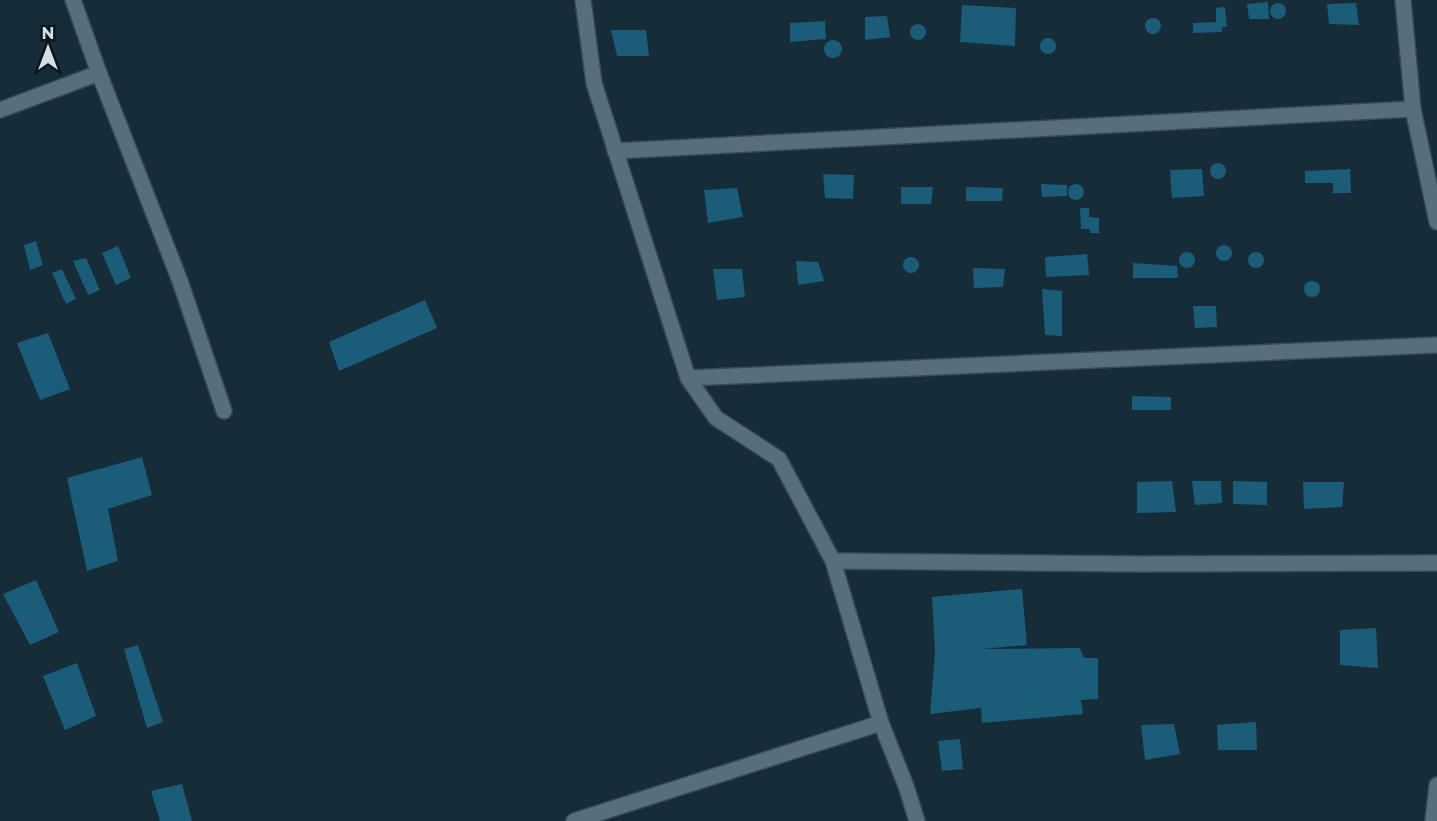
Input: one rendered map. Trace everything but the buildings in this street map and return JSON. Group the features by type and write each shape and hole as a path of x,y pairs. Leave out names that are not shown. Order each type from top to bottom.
{"street":[{"path":"73,0 180,281 224,411"},
{"path":"583,0 594,83 688,378 716,418 779,459 833,561 881,723 906,786 916,821"},
{"path":"1403,0 1413,108 1437,222"},
{"path":"0,110 99,73"},
{"path":"615,151 1413,108"},
{"path":"688,378 1437,345"},
{"path":"833,561 1139,564 1437,563"},
{"path":"574,821 881,723"},
{"path":"1433,821 1437,785"}]}
